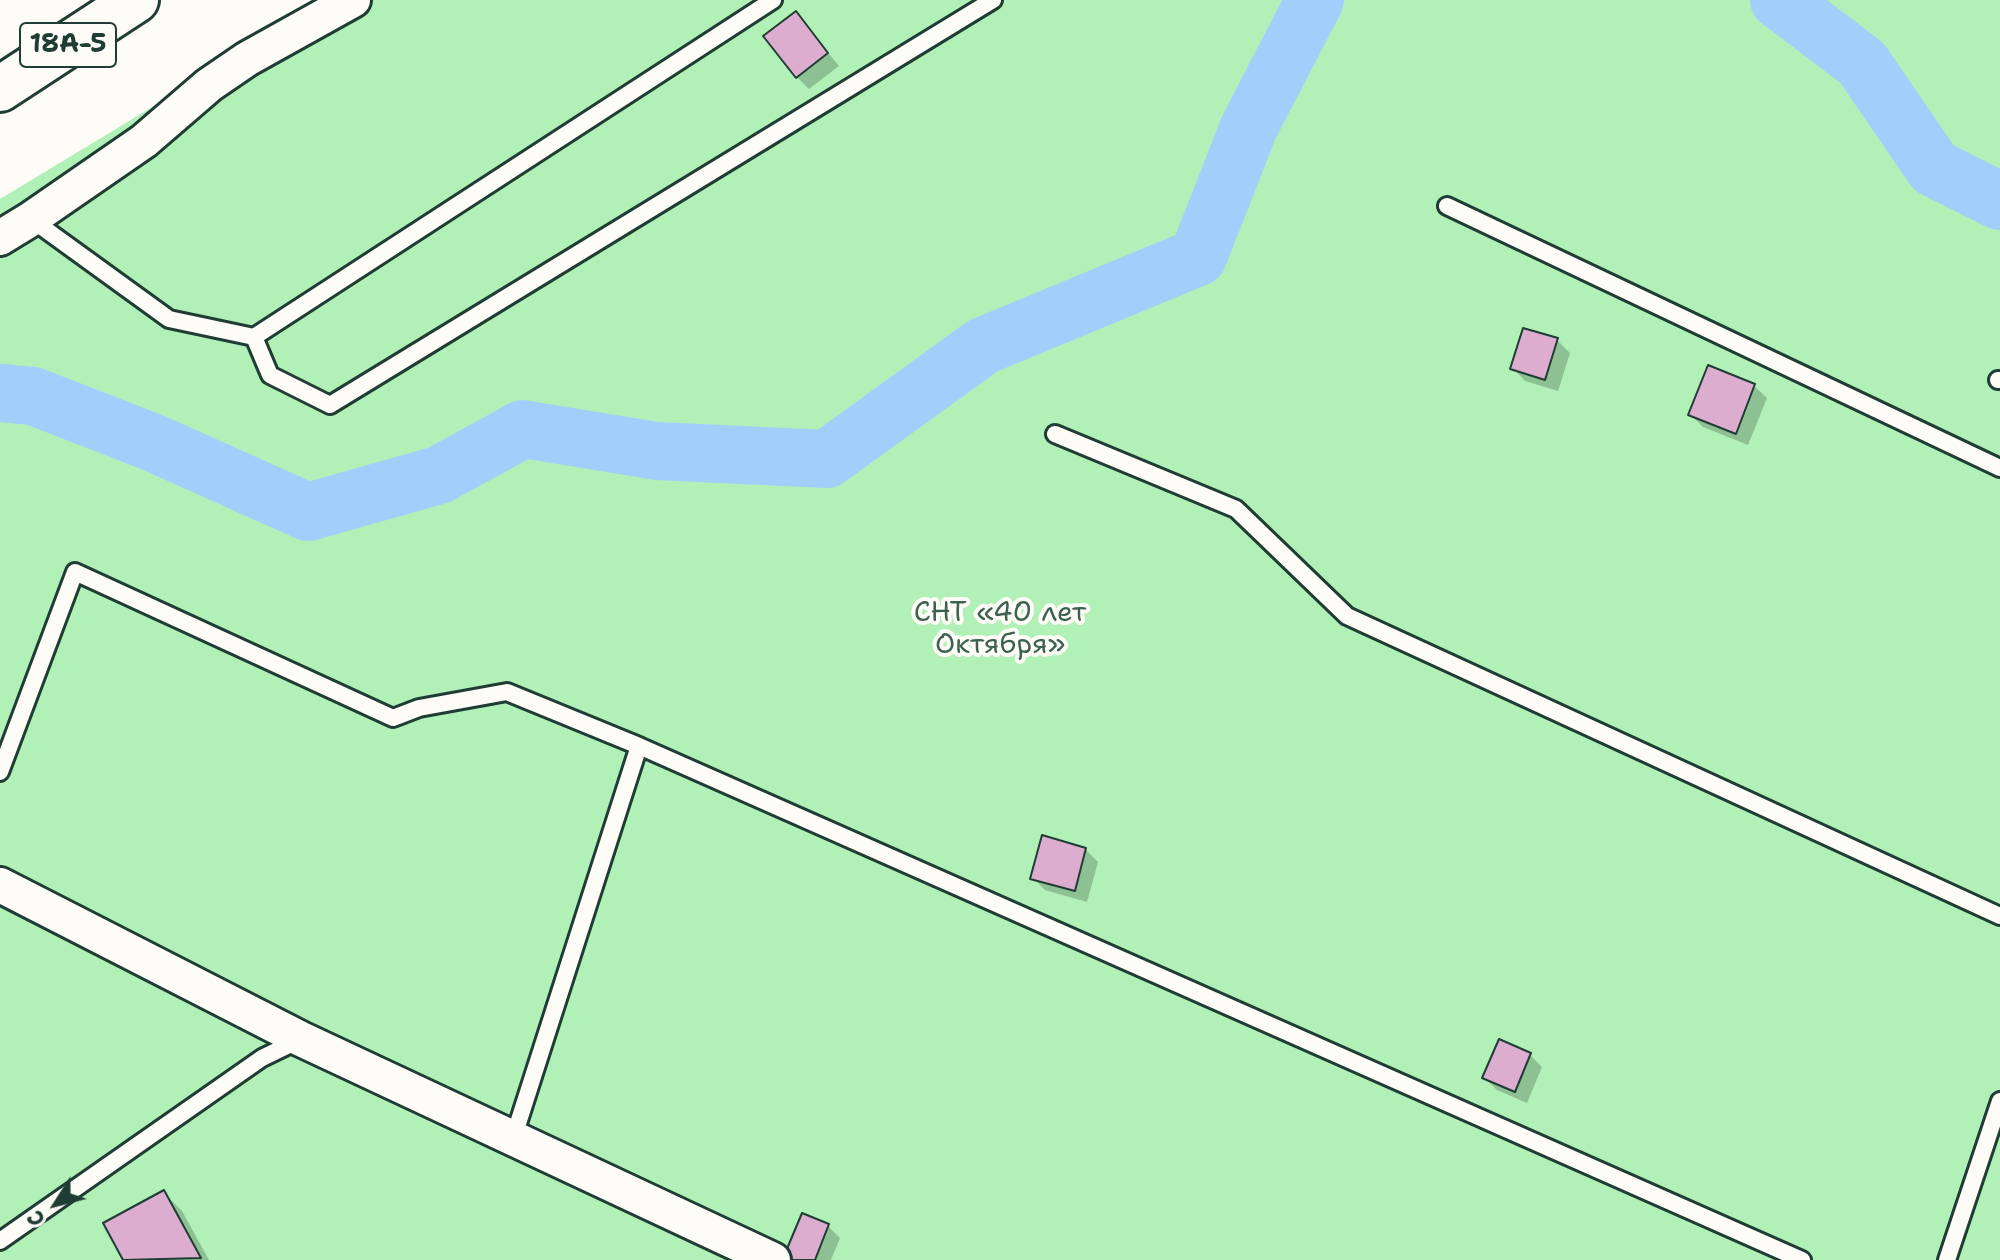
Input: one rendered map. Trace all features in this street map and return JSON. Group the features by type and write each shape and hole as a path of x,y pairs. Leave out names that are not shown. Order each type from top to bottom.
{"highway":[{"name":"18А-5","path":"0,89 136,0"}],"street":[{"path":"0,238 144,141 209,85 247,59 353,0"},
{"path":"0,885 301,1039 773,1260"}],"lane":[{"path":"31,219 169,319 254,337 773,0"},
{"path":"254,337 270,375 330,405 993,0"},
{"path":"1447,206 2000,468"},
{"path":"1055,434 1236,509 1347,616 2000,916"},
{"path":"0,772 75,572 393,718 419,708 507,692 639,746 1802,1260"},
{"path":"513,1139 639,746"},
{"path":"0,1241 262,1058 301,1039"},
{"path":"1947,1260 2000,1101"}],"green space":[{"name":"СНТ «40 лет Октября»","path":"329,0 2000,0 2000,1260 0,1260 0,199"}],"building":[{"path":"796,11 828,53 796,78 763,36"},
{"path":"1523,328 1558,338 1545,380 1510,369"},
{"path":"1708,365 1755,384 1736,434 1688,415"},
{"path":"1042,835 1086,848 1075,891 1030,879"},
{"path":"1499,1039 1531,1053 1515,1092 1482,1078"},
{"path":"164,1190 201,1258 123,1260 103,1223"},
{"path":"802,1213 829,1224 815,1260 792,1260 784,1256"}],"waterway":[{"path":"0,393 33,396 154,443 308,512 439,475 523,429 656,451 827,459 983,346 1198,257 1249,127 1315,0"},
{"path":"1779,0 1862,63 1934,168 2000,201"}]}
